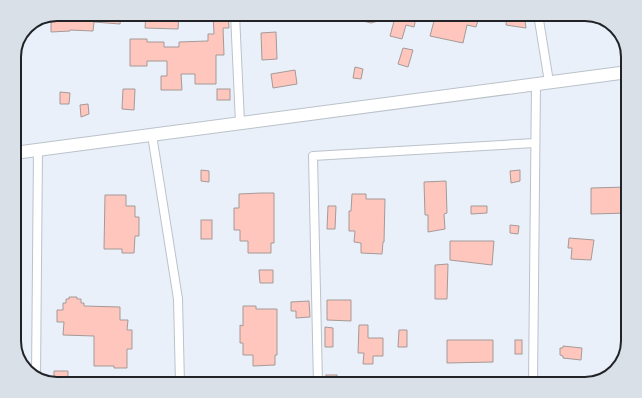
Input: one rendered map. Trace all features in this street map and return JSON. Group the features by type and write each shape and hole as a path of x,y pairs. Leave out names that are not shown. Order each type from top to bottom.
{"main road":[{"path":"21,152 621,73"}],"street":[{"path":"235,21 240,123"},
{"path":"539,21 549,82"},
{"path":"533,377 536,84"},
{"path":"152,135 178,299 180,377"},
{"path":"318,377 313,156 535,143"},
{"path":"36,371 38,150"}],"building":[{"path":"120,21 120,24 94,22 93,31 70,30 51,32 51,22"},
{"path":"146,21 179,21 178,29 145,28"},
{"path":"213,21 228,21 229,28 223,28 224,55 216,55 216,84 195,84 195,74 181,74 182,90 161,90 161,76 167,76 167,61 147,61 147,66 130,66 130,39 147,39 147,42 164,42 164,47 179,47 179,42 208,41 208,34 214,34"},
{"path":"363,21 378,21 371,23"},
{"path":"394,21 415,21 414,27 406,25 402,39 390,36"},
{"path":"434,21 478,21 476,27 467,25 463,43 430,36"},
{"path":"506,21 525,21 526,28 506,25"},
{"path":"276,32 277,59 262,60 261,33"},
{"path":"403,48 413,50 408,67 398,64"},
{"path":"355,67 363,69 361,79 353,78"},
{"path":"295,70 297,84 273,88 271,74"},
{"path":"123,89 135,89 134,110 122,109"},
{"path":"217,89 230,89 230,100 217,100"},
{"path":"60,92 70,93 69,104 60,104"},
{"path":"88,104 89,114 81,117 80,105"},
{"path":"201,170 209,171 209,182 201,181"},
{"path":"520,170 520,181 511,183 510,171"},
{"path":"446,181 447,213 444,214 445,229 428,232 428,215 425,215 424,182"},
{"path":"621,187 621,213 591,214 591,188"},
{"path":"274,193 274,243 271,243 271,253 248,253 248,241 240,241 240,230 234,230 234,208 239,208 239,194"},
{"path":"352,194 366,194 366,199 385,199 384,242 382,254 361,253 361,243 354,242 355,231 349,231 349,211 351,211"},
{"path":"105,195 126,195 126,206 135,206 135,217 139,217 139,236 135,236 134,253 122,253 122,249 104,249"},
{"path":"328,206 336,206 335,229 327,229"},
{"path":"471,206 487,206 487,213 471,214"},
{"path":"201,220 212,220 212,239 201,239"},
{"path":"510,225 519,226 518,234 510,233"},
{"path":"569,238 594,240 591,260 571,259 572,248 568,248"},
{"path":"450,241 494,241 492,265 450,260"},
{"path":"448,264 447,299 435,299 435,265"},
{"path":"259,270 273,270 273,283 260,283"},
{"path":"69,297 77,297 77,299 81,299 81,303 84,303 84,306 120,307 120,320 128,320 127,330 132,330 132,349 127,349 127,368 114,368 114,366 94,366 94,336 63,335 64,322 57,322 57,310 63,310 63,303 66,303 66,299 69,299"},
{"path":"327,300 351,300 351,321 327,320"},
{"path":"309,301 310,317 296,318 296,311 291,311 291,302"},
{"path":"243,306 256,306 256,309 277,309 277,355 275,355 275,365 253,366 253,355 243,355 243,343 240,343 240,325 243,326"},
{"path":"359,325 368,325 368,338 383,338 383,356 373,356 373,364 363,364 364,353 358,353"},
{"path":"325,327 333,328 333,347 325,347"},
{"path":"399,330 407,330 407,347 398,347"},
{"path":"447,340 493,340 493,362 447,363"},
{"path":"515,340 522,340 522,354 515,354"},
{"path":"563,346 582,348 581,360 563,358 563,356 560,355 560,348 563,348"},
{"path":"54,371 68,371 68,377 54,377"},
{"path":"326,375 337,375 337,377 326,377"}]}
